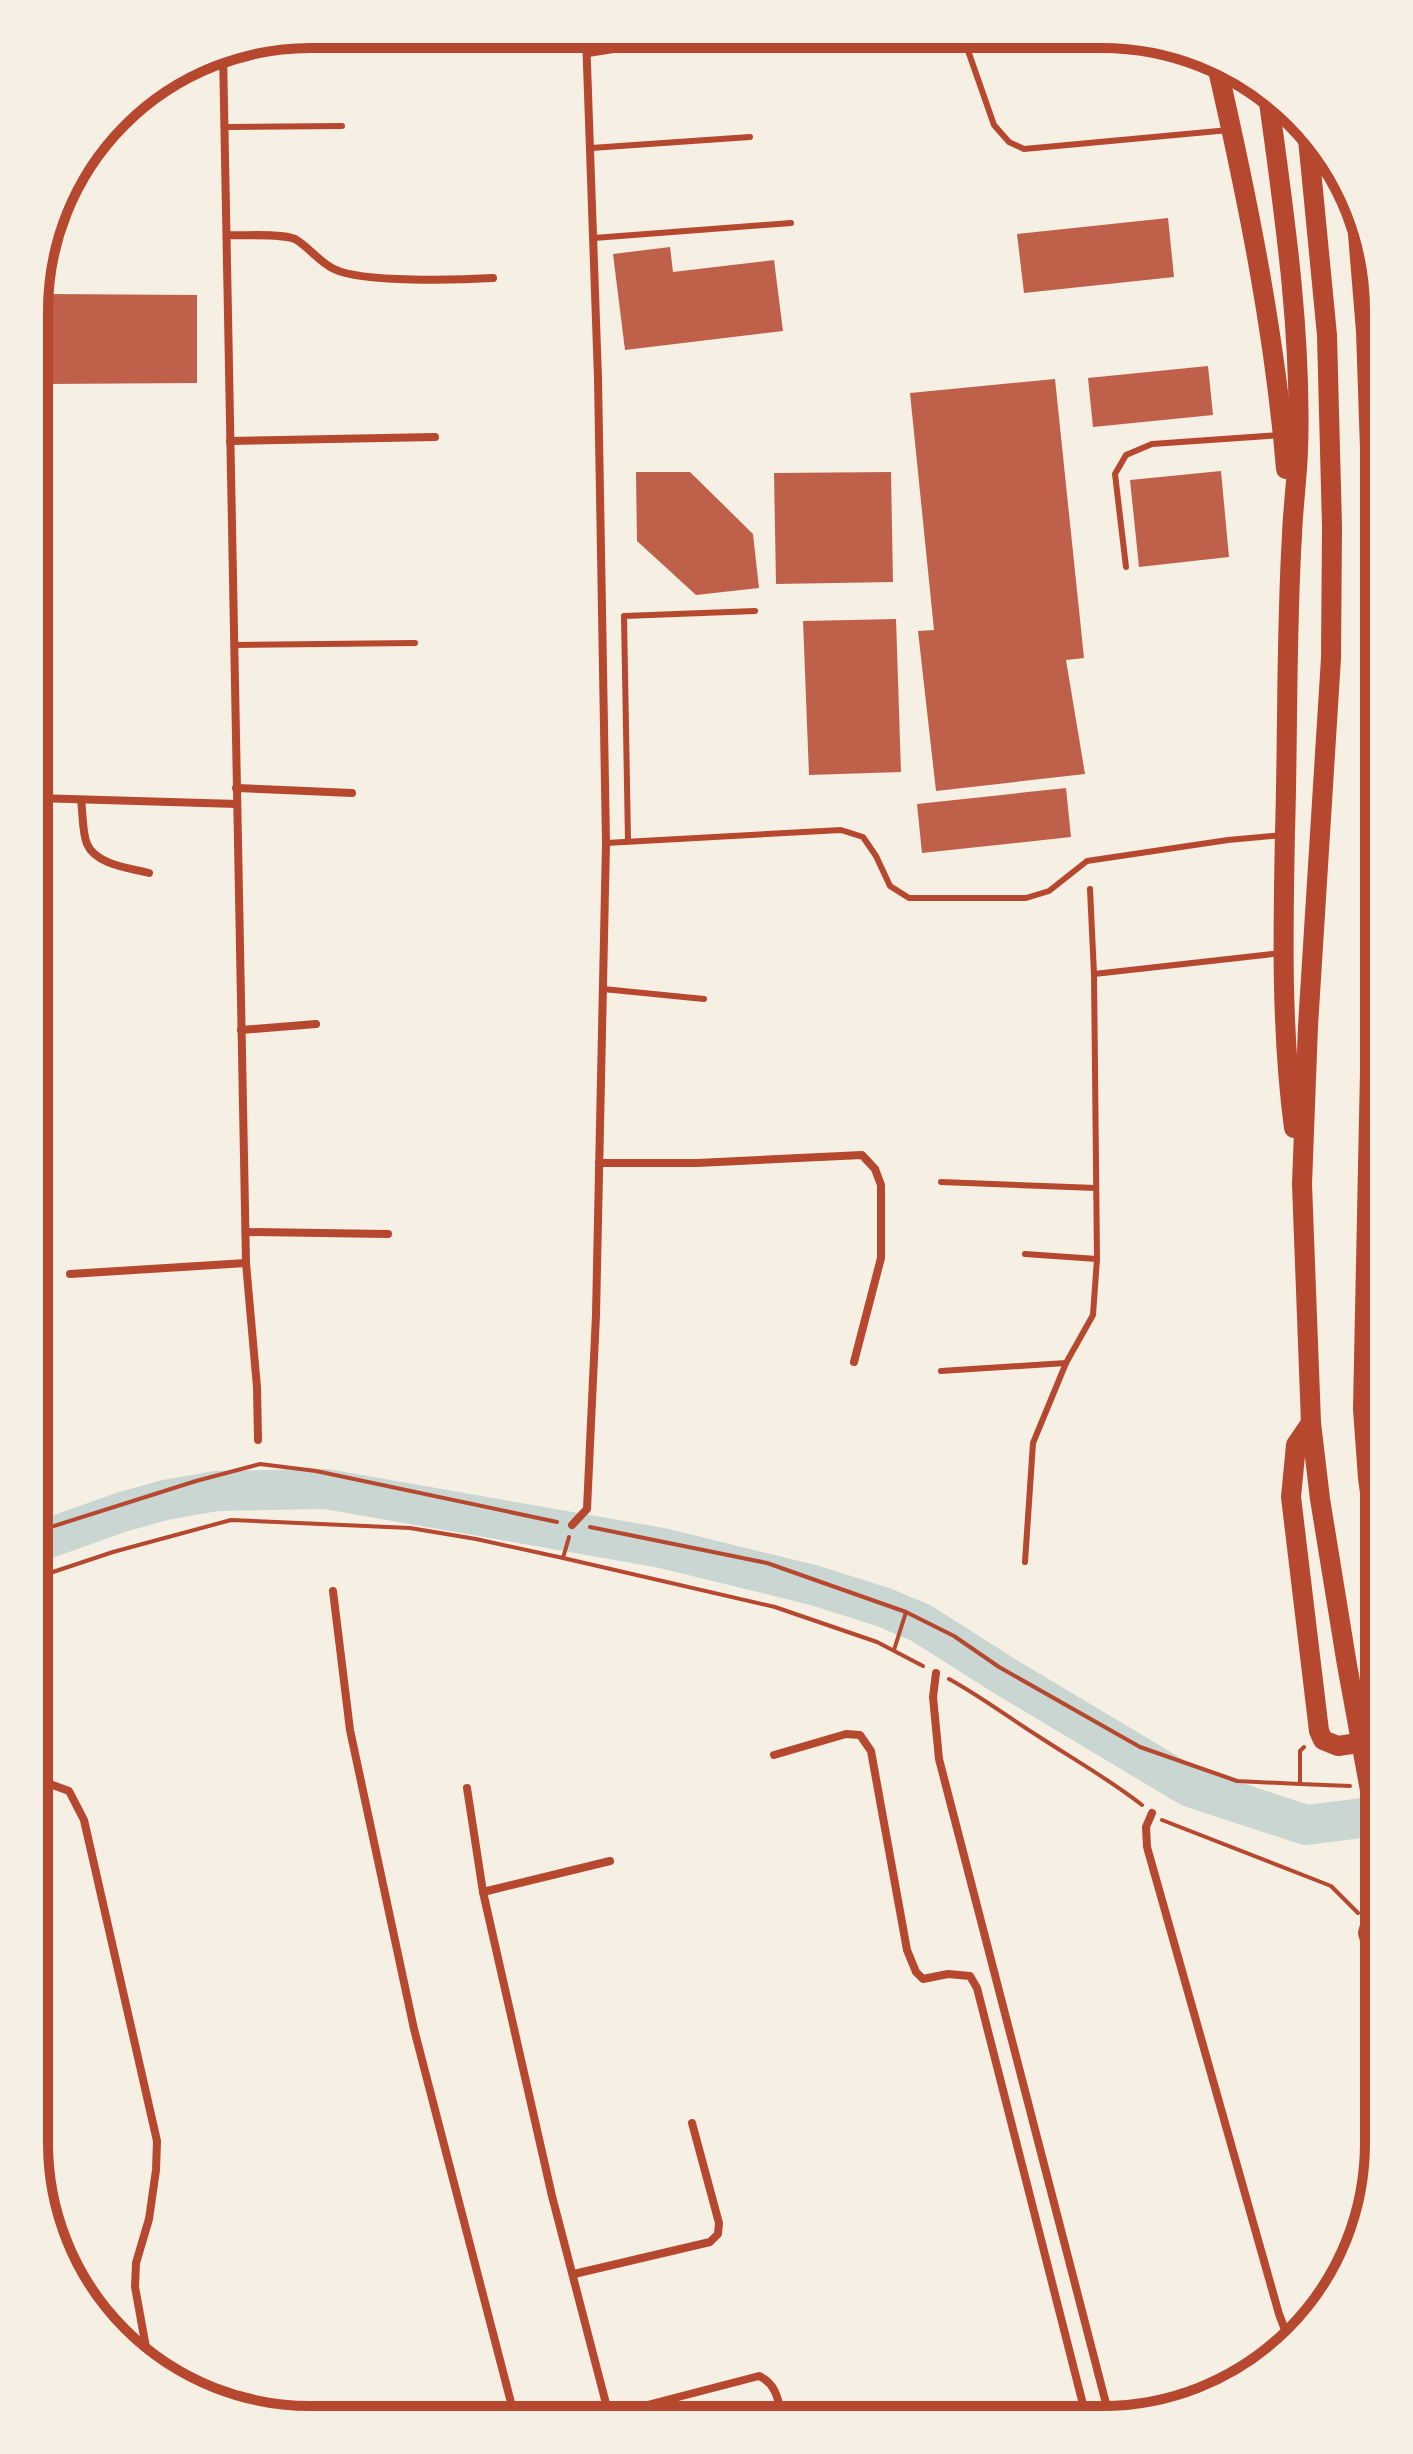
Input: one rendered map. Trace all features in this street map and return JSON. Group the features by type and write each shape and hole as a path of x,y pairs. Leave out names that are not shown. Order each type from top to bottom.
{"main road":[{"path":"1220,76 1270,335 1283,434 1291,537"},
{"path":"1270,109 1282,202 1298,385 1298,451 1291,537 1284,1005 1289,1088 1302,1184"},
{"path":"1309,149 1327,335 1332,527 1331,658 1308,1026 1302,1184 1311,1423 1320,1499 1364,1759"},
{"path":"1360,261 1365,319"},
{"path":"1311,1423 1296,1445 1291,1497 1319,1731 1323,1740 1338,1746 1364,1742"}],"street":[{"path":"572,1525 587,1509 596,1315 606,843 598,378 587,48"},
{"path":"588,53 619,48"},
{"path":"223,64 246,1263 257,1387 258,1440"},
{"path":"227,235 291,237 332,269 359,277 493,278"},
{"path":"230,441 435,437"},
{"path":"236,788 352,793"},
{"path":"48,799 237,804"},
{"path":"81,800 87,844 97,856 149,873"},
{"path":"241,1030 316,1024"},
{"path":"599,1163 697,1163 862,1155 875,1169 881,1185 881,1258 854,1362"},
{"path":"246,1232 388,1234"},
{"path":"70,1274 246,1263"},
{"path":"333,1591 350,1730 414,2029 512,2406"},
{"path":"936,1673 933,1717 939,1759 1107,2406"},
{"path":"774,1755 846,1734 860,1735 871,1751 907,1950 916,1972 923,1979 948,1974 970,1976 977,1988 1083,2406"},
{"path":"48,1783 69,1791 84,1820 157,2141 149,2219 136,2263 135,2287 146,2348"},
{"path":"467,1788 483,1892 552,2196 607,2406"},
{"path":"1152,1813 1146,1827 1147,1847 1286,2331"},
{"path":"483,1892 610,1861"},
{"path":"574,2274 710,2242 718,2234 719,2223 692,2123"},
{"path":"650,2406 759,2376 769,2381 776,2391 780,2406"}],"lane":[{"path":"967,48 994,125 1009,142 1024,149 1232,130"},
{"path":"226,127 342,126"},
{"path":"591,148 750,137"},
{"path":"594,238 791,223"},
{"path":"1126,567 1115,474 1126,455 1152,444 1283,434"},
{"path":"628,841 624,616 755,611"},
{"path":"234,645 415,643"},
{"path":"606,843 841,830 863,837 890,886 909,898 1026,898 1049,891 1087,861 1228,840 1285,835"},
{"path":"1025,1562 1033,1443 1066,1363 1093,1315 1097,1259 1090,889"},
{"path":"1094,974 1284,953"},
{"path":"603,989 704,999"},
{"path":"941,1182 1096,1188"},
{"path":"1025,1254 1097,1259"},
{"path":"941,1371 1066,1363"}],"path":[{"path":"48,1528 260,1464 316,1471 767,1563 906,1612 954,1636 999,1667 1140,1747 1237,1781 1363,1786"},
{"path":"48,1574 113,1552 231,1520 410,1528 476,1539 775,1607 894,1650 977,1694 1039,1737 1115,1783 1159,1819 1331,1886 1364,1915"},
{"path":"563,1558 572,1525"},
{"path":"894,1650 906,1612"},
{"path":"1300,1784 1300,1751 1319,1731"}],"building":[{"path":"1168,218 1174,277 1024,293 1017,234"},
{"path":"670,247 673,272 774,260 783,331 625,350 613,254"},
{"path":"49,294 197,295 197,383 48,384"},
{"path":"1208,366 1213,415 1093,427 1088,378"},
{"path":"1055,379 1084,658 1066,660 1085,774 936,791 918,631 934,630 910,393"},
{"path":"1221,471 1229,557 1139,567 1130,480"},
{"path":"636,472 690,472 753,534 759,588 696,595 637,541"},
{"path":"891,472 893,582 776,584 774,473"},
{"path":"896,619 901,772 809,775 803,621"},
{"path":"1066,788 1071,837 922,853 917,804"}],"waterway":[{"path":"48,1538 165,1500 216,1491 326,1489 662,1548 813,1585 883,1607 921,1623 1190,1787 1306,1825 1364,1818"}]}
